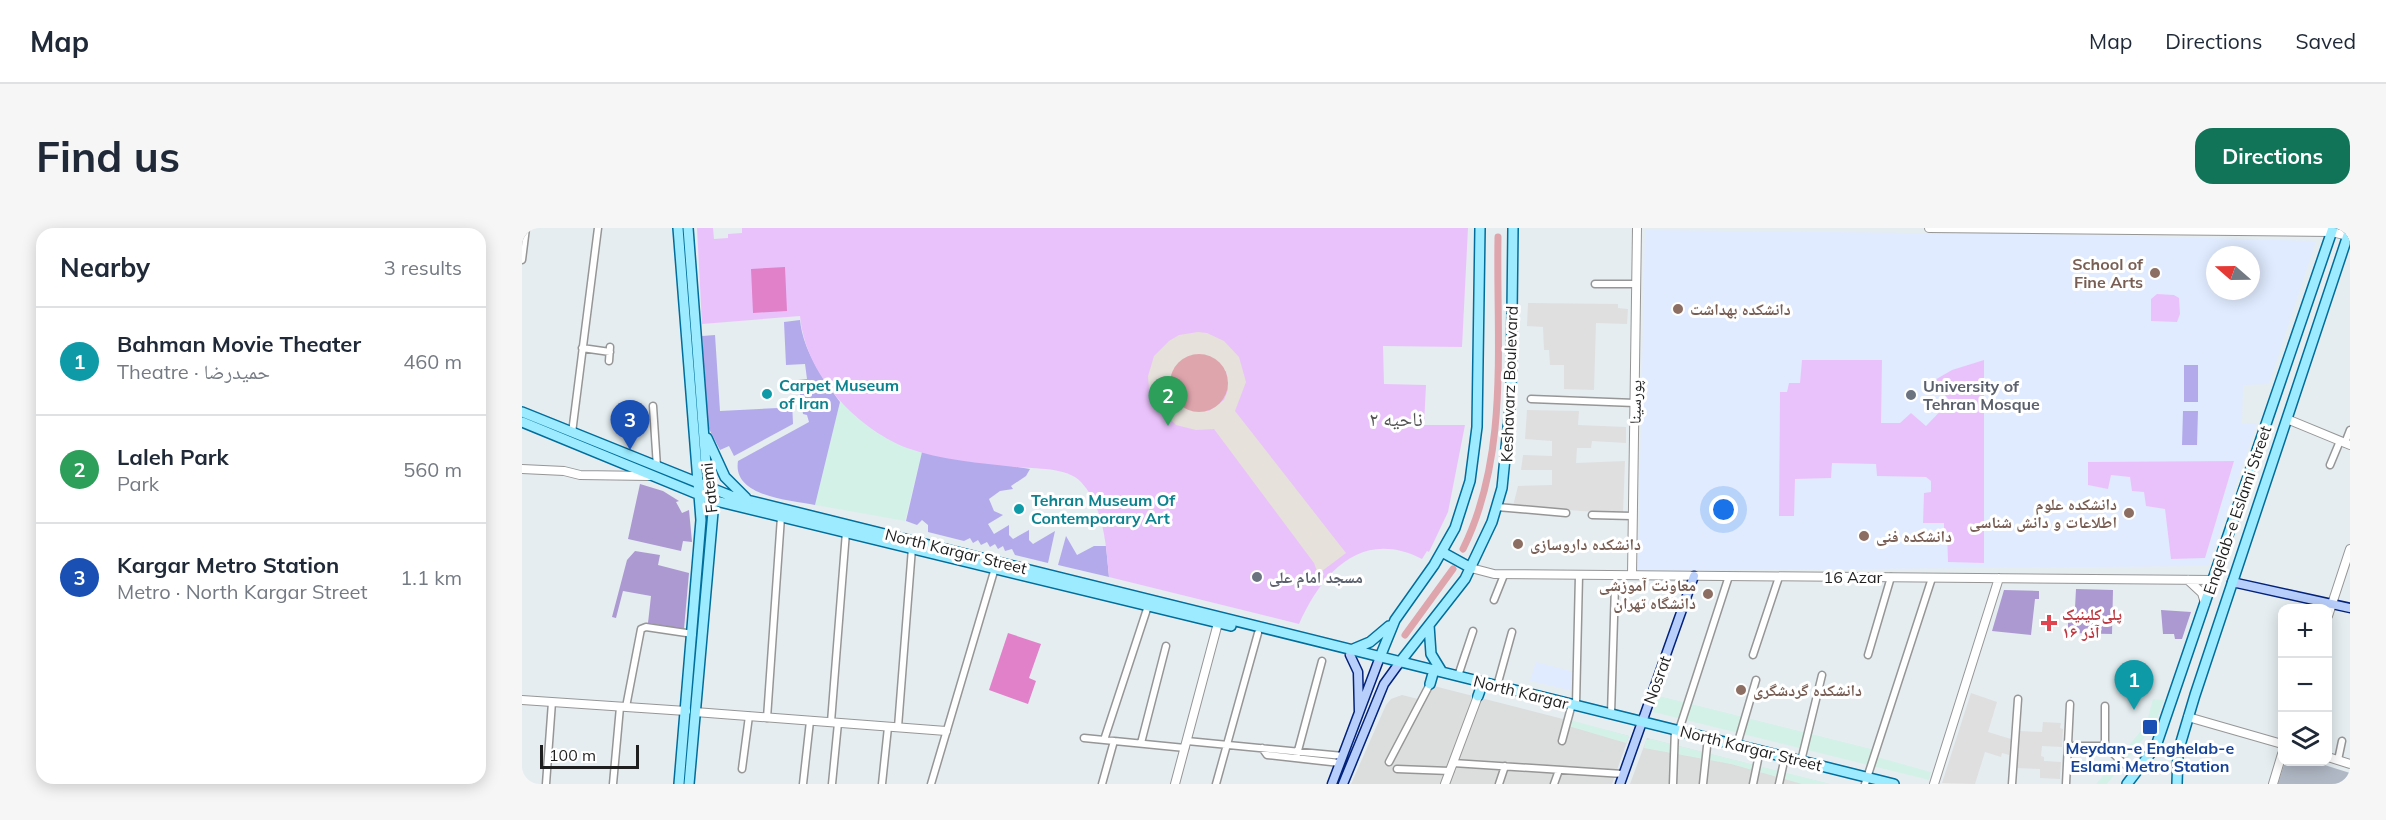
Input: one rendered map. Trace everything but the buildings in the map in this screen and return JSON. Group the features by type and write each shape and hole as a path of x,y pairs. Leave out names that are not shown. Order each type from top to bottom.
{"main road":[{"name":"Fatemi","path":"678,228 686,266 712,494 691,712 679,784"},
{"name":"Fatemi","path":"688,228 686,266 700,543 693,634 689,784"},
{"name":"Keshavarz Boulevard","path":"1332,784 1393,623 1442,552 1455,528 1466,496 1476,448 1480,228"},
{"name":"Keshavarz Boulevard","path":"1343,784 1384,684 1471,568 1497,507 1506,470 1510,424 1513,228"},
{"name":"Enqelab-e Eslami Street","path":"2127,784 2156,746 2332,230"},
{"name":"Enqelab-e Eslami Street","path":"2177,784 2178,752 2188,717 2349,234"},
{"path":"522,412 572,433 589,444"},
{"path":"2270,414 2287,419"},
{"path":"522,422 589,444 655,471 698,484 712,494 782,513"},
{"path":"703,429 725,477 748,500"},
{"path":"655,471 699,496 712,494 748,500 782,513"},
{"name":"North Kargar Street","path":"782,513 1259,630"},
{"path":"1442,552 1471,568"},
{"name":"Nosrat","path":"1620,784 1694,576"},
{"path":"2213,580 2232,582 2331,604"},
{"path":"2332,604 2350,608"},
{"path":"1351,652 1373,640 1393,623"},
{"path":"1429,624 1431,654 1438,671 1430,684"},
{"path":"1259,630 1400,662"},
{"path":"1351,652 1358,672 1359,716"},
{"name":"North Kargar","path":"1400,662 1642,721"},
{"path":"1478,696 1484,682"},
{"name":"North Kargar Street","path":"1642,721 1801,761 1865,781 1894,784"}],"street":[{"path":"522,260 526,228"},
{"path":"572,433 598,228"},
{"name":"پورسینا","path":"1632,575 1637,228"},
{"path":"1929,228 2332,230 2349,234"},
{"path":"1595,284 1636,284"},
{"path":"582,348 610,350 609,362"},
{"path":"1531,399 1635,403"},
{"path":"522,469 564,471 580,475 655,471 653,406"},
{"path":"2287,419 2345,443"},
{"path":"2330,465 2345,443 2350,430"},
{"path":"1497,507 1566,513"},
{"path":"767,718 782,513"},
{"path":"1592,515 1632,516"},
{"path":"832,784 846,528"},
{"path":"898,727 912,544"},
{"path":"2331,604 2350,549"},
{"path":"931,784 996,564"},
{"name":"16 Azar","path":"1471,568 1504,574 2213,580"},
{"path":"1494,600 1504,574"},
{"path":"1562,741 1574,705 1579,575"},
{"path":"1673,784 1678,730 1729,576"},
{"path":"1753,655 1779,577"},
{"path":"1868,655 1891,578"},
{"path":"1865,781 1932,578"},
{"path":"1934,784 1999,578"},
{"path":"2187,580 2194,583 2205,603"},
{"path":"1611,714 1615,586"},
{"path":"1104,740 1149,602"},
{"path":"1175,784 1219,620"},
{"path":"613,784 623,707 641,629 646,627 693,634"},
{"path":"1216,784 1259,630"},
{"path":"1458,676 1473,631"},
{"path":"1497,686 1512,632"},
{"path":"1141,743 1166,646"},
{"path":"1297,755 1322,662"},
{"path":"1801,761 1822,675"},
{"path":"1737,745 1756,680"},
{"path":"1389,762 1430,684"},
{"path":"1445,784 1478,696"},
{"path":"2012,784 2018,699"},
{"path":"522,700 946,731"},
{"path":"546,784 552,702"},
{"path":"2066,784 2070,704"},
{"path":"2104,746 2105,706"},
{"path":"742,769 749,716"},
{"path":"2188,717 2278,743"},
{"path":"803,784 810,721"},
{"path":"882,784 888,727"},
{"path":"1084,738 1141,743 1227,745 1342,759"},
{"path":"1703,784 1707,738"},
{"path":"1102,784 1114,741"},
{"path":"2338,760 2342,741"},
{"path":"2068,746 2104,746 2135,774"},
{"path":"1753,784 1760,750"},
{"path":"1779,784 1785,757"},
{"path":"2332,758 2350,764"},
{"path":"1499,784 1505,766"},
{"path":"1397,769 1505,766 1623,774"},
{"path":"2272,784 2279,766"},
{"path":"1554,784 1559,770"}],"shaded area":[{"path":"697,228 713,228 714,239 728,238 728,234 742,233 742,228 1468,228 1462,347 1383,346 1384,384 1426,385 1424,425 1465,425 1448,512 1429,552 1427,551 1422,559 1400,551 1380,549 1362,552 1346,561 1319,588 1299,624 1109,577 1105,539 1095,503 1089,492 1075,477 1059,471 947,458 907,448 887,439 851,412 822,377 811,358 800,316 702,324"},
{"path":"1645,230 2096,235 2316,241 2269,384 2243,385 2242,424 2257,423 2208,566 1638,571"},
{"path":"785,267 787,311 753,313 751,269"},
{"path":"2157,294 2174,295 2179,298 2180,314 2177,322 2151,321 2151,299"},
{"path":"1528,303 1618,304 1618,308 1628,309 1627,324 1596,323 1594,390 1564,389 1564,365 1550,365 1549,350 1544,350 1543,327 1527,326"},
{"path":"800,320 809,353 840,402 815,505 765,495 753,489 744,482 739,473 738,461 809,422 807,415 803,414 798,380 807,379 805,364 786,365 784,322"},
{"path":"1207,333 1224,341 1239,357 1246,382 1235,411 1346,553 1318,574 1314,563 1214,429 1196,430 1176,425 1155,404 1149,390 1148,376 1154,356 1169,341 1179,335","holes":["1226,371 1228,390 1224,400 1209,411 1171,393 1171,374"]},
{"path":"715,335 720,411 778,408 779,403 792,401 793,424 734,456 729,446 720,450 708,427 702,336"},
{"path":"1193,354 1205,354 1220,362 1228,377 1228,389 1220,404 1205,412 1193,412 1178,404 1170,389 1170,377 1178,362"},
{"path":"1802,360 1882,360 1881,423 1900,423 1911,413 1926,426 1950,401 1933,381 1952,370 1984,360 1984,563 1948,562 1947,533 1944,533 1944,523 1923,523 1924,493 1931,492 1931,481 1926,477 1877,476 1876,464 1832,463 1831,478 1795,479 1794,516 1779,516 1780,392 1787,392 1789,383 1800,383"},
{"path":"2184,365 2198,365 2198,402 2184,402"},
{"path":"840,402 897,443 922,452 905,521 815,505"},
{"path":"1527,410 1579,411 1578,425 1626,427 1626,443 1592,441 1591,448 1577,448 1576,463 1625,461 1623,514 1513,506 1518,486 1552,485 1552,470 1521,470 1523,455 1552,456 1552,441 1525,439"},
{"path":"2183,411 2198,411 2197,445 2182,445"},
{"path":"922,452 1030,469 1026,476 1011,486 1013,489 1000,491 989,499 994,511 1003,515 988,524 994,534 1009,525 1009,535 1013,539 1029,530 1029,540 1033,544 1055,531 1048,563 1015,555 1012,549 1005,551 1003,546 998,549 995,544 990,547 987,542 981,545 978,540 973,543 970,538 964,541 928,532 928,525 922,520 917,525 906,521"},
{"path":"2234,461 2205,558 2171,559 2165,509 2146,506 2144,492 2132,491 2130,477 2111,475 2108,489 2088,485 2088,462"},
{"path":"640,484 663,491 679,501 676,502 682,513 689,510 692,542 683,541 681,551 628,539"},
{"path":"1066,536 1077,555 1094,546 1106,546 1109,577 1058,565"},
{"path":"635,551 660,555 658,565 689,573 684,629 648,623 651,596 623,591 616,618 612,617 627,560"},
{"path":"2076,589 2113,590 2112,634 2068,633 2068,608 2075,608"},
{"path":"2004,590 2039,591 2039,599 2035,599 2031,635 1992,631"},
{"path":"2161,610 2191,612 2182,639 2175,639 2174,634 2163,634"},
{"path":"1008,633 1041,644 1029,678 1036,681 1028,704 989,690"},
{"path":"1536,662 1574,672 1574,691 1530,681"},
{"path":"1430,685 1629,736 1612,784 1351,784 1386,705 1391,699 1402,695 1422,700"},
{"path":"1971,693 1997,702 1988,732 2011,739 2009,755 2002,753 2001,757 1985,752 1975,784 1942,783"},
{"path":"1659,696 1879,751 1877,757 1931,772 1929,780 1653,712"},
{"path":"2153,699 2164,700 2155,724 2107,784 2096,784 2146,725"},
{"path":"1567,719 1629,736 1626,743 1565,725"},
{"path":"2043,722 2061,723 2060,728 2063,729 2062,747 2042,746 2041,756 2044,757 2044,761 2061,762 2060,779 2040,778 2040,769 2016,768 2019,731 2042,732"},
{"path":"1647,738 1813,780 1812,784 1630,784"},
{"path":"1651,739 1831,784 1802,784 1731,764 1644,748 1646,740"},
{"path":"2284,766 2328,766 2350,773 2350,784 2278,784"}],"waterway":[{"path":"1463,549 1478,513 1488,475 1494,436 1498,356 1498,237"},
{"path":"1405,635 1453,569"}],"place":[{"name":"School of Fine Arts","path":"2155,273"},
{"name":"دانشکده بهداشت","path":"1678,309"},
{"name":"Carpet Museum of Iran","path":"767,394"},
{"name":"University of Tehran Mosque","path":"1911,395"},
{"name":"Laleh Park","path":"1168,426"},
{"name":"Kargar Metro Station","path":"630,450"},
{"name":"Tehran Museum Of Contemporary Art","path":"1019,509"},
{"name":"دانشکده علوم اطلاعات و دانش شناسی","path":"2129,513"},
{"name":"دانشکده فنی","path":"1864,536"},
{"name":"دانشکده داروسازی","path":"1518,544"},
{"name":"مسجد امام علی","path":"1257,577"},
{"name":"معاونت آموزشی دانشگاه تهران","path":"1708,594"},
{"name":"پلی‌کلینیک ۱۶ آذر","path":"2049,623"},
{"name":"دانشکده گردشگری","path":"1741,690"},
{"name":"Bahman Movie Theater","path":"2134,710"},
{"name":"Meydan-e Enghelab-e Eslami Metro Station","path":"2150,727"}],"district":[{"name":"ناحیه ۲","path":"1396,418"}]}
